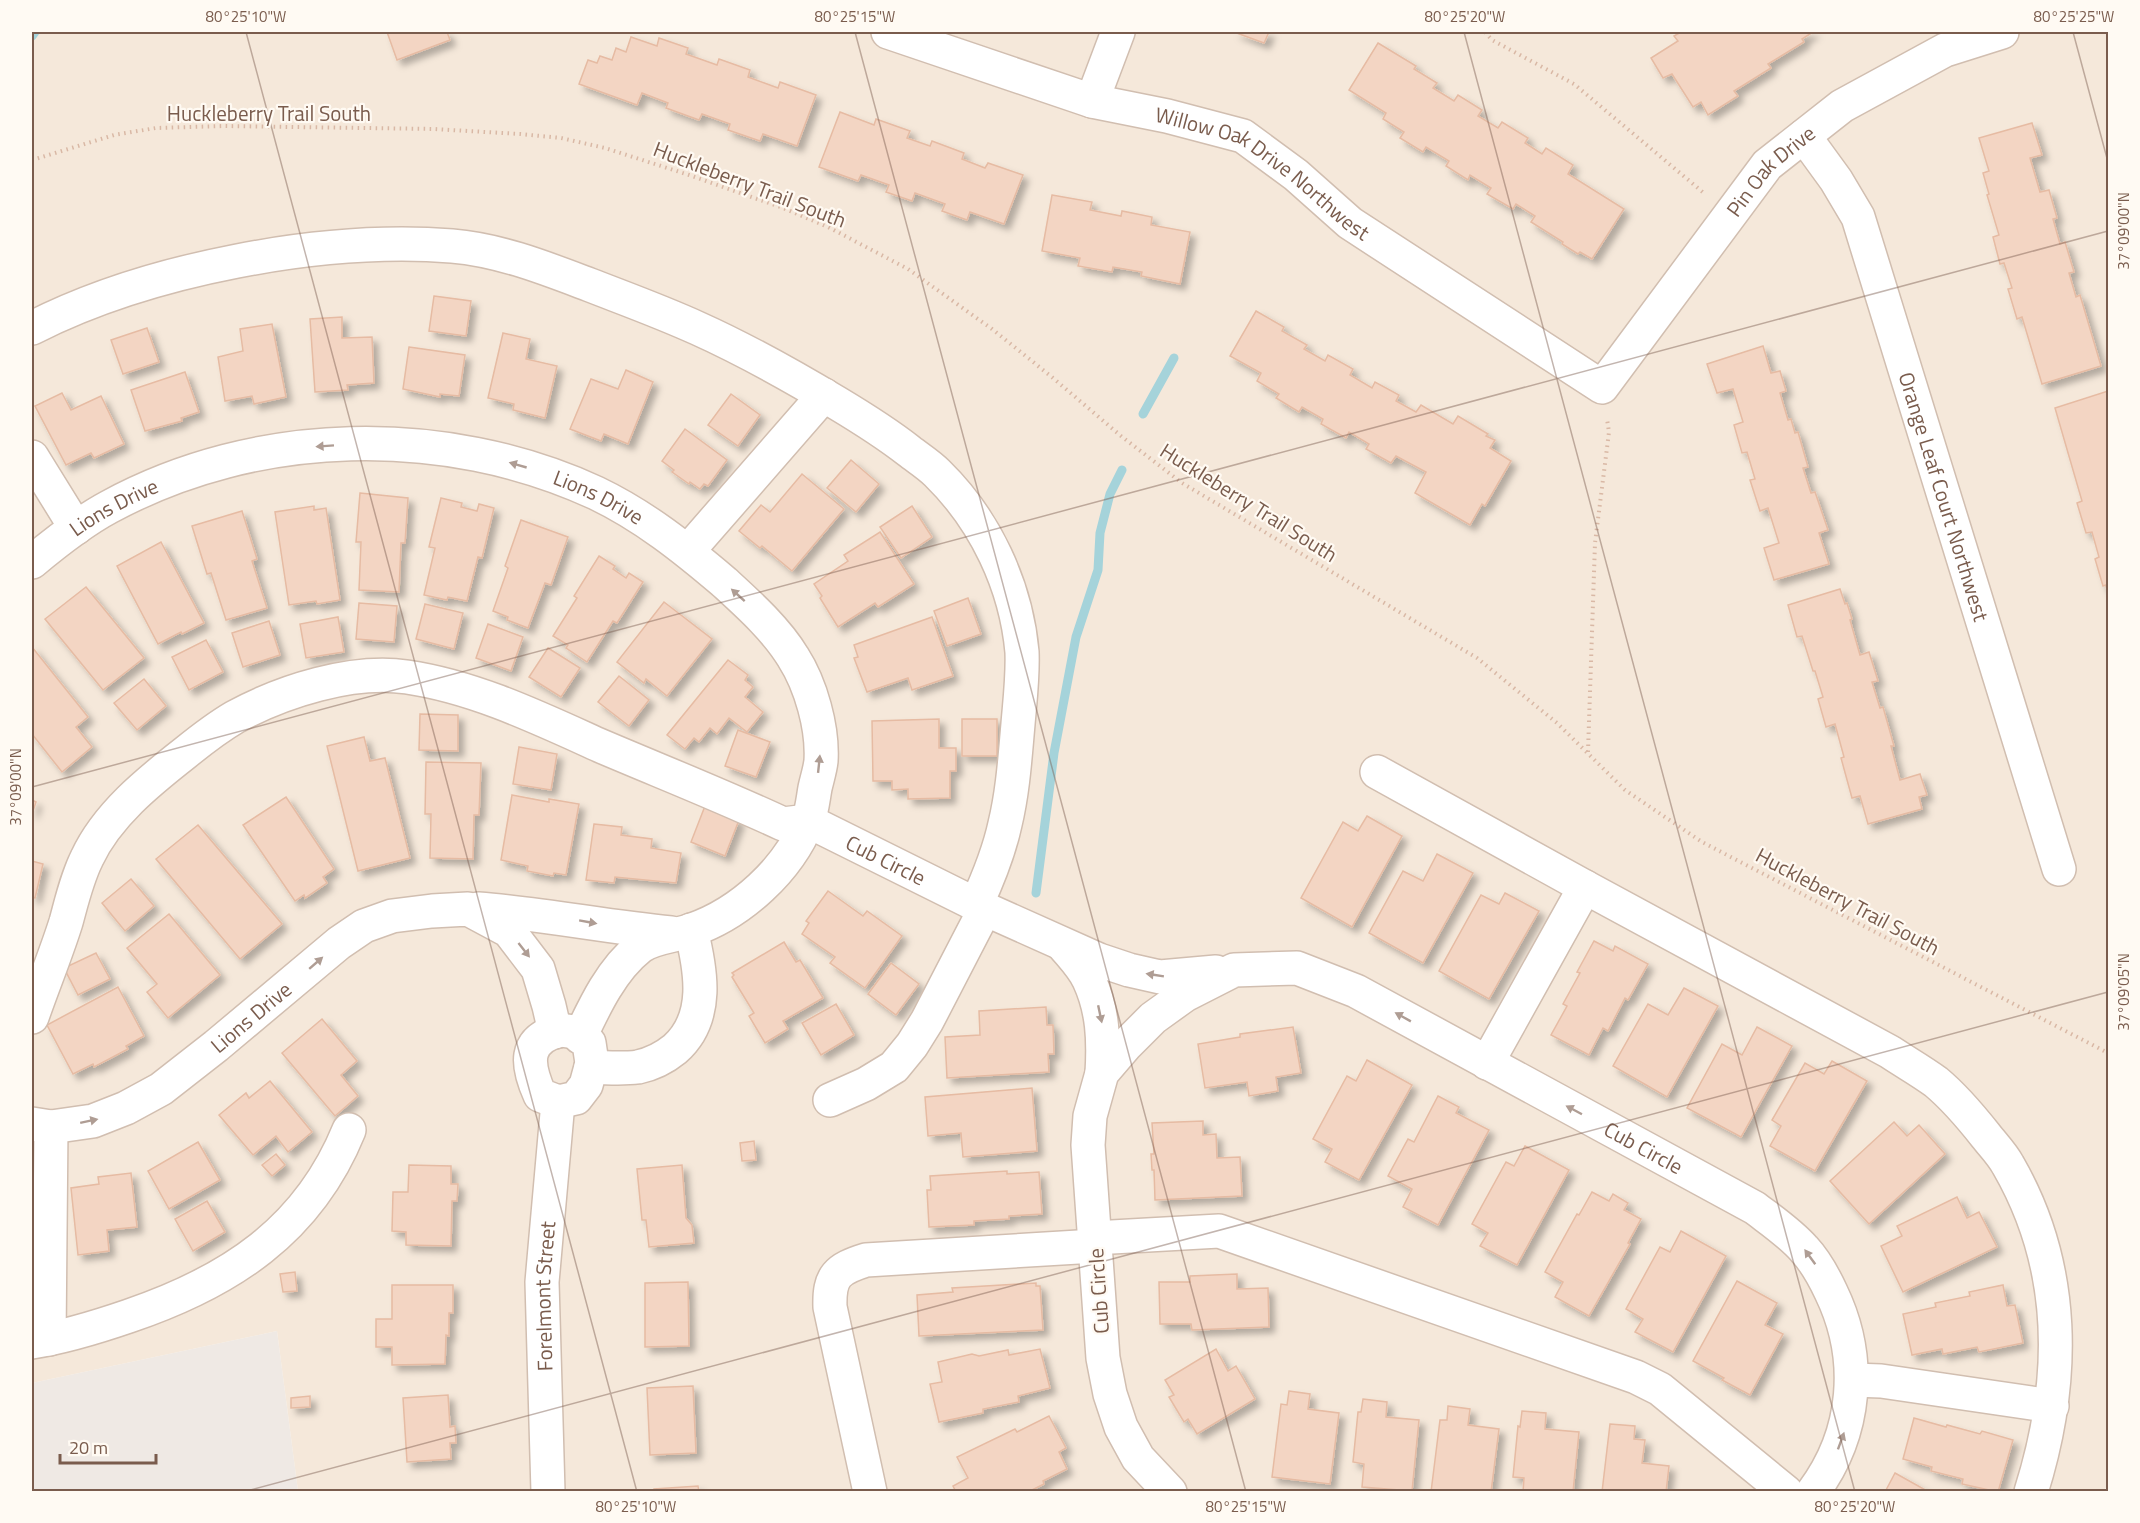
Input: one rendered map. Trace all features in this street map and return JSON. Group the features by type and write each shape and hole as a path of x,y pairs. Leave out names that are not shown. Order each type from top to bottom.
{"street":[{"name":"Willow Oak Drive Northwest","path":"888,32 1092,101 1167,116 1243,136 1296,175 1350,223 1602,387"},
{"path":"1092,101 1118,32"},
{"name":"Pin Oak Drive","path":"1602,387 1767,165 1842,106 1945,50 2002,32"},
{"name":"Orange Leaf Court Northwest","path":"1804,136 1836,180 1858,217 2059,868"},
{"path":"32,328 82,306 140,286 199,269 246,259 350,246 452,246 495,253 540,266 661,312 740,347 877,426 936,471 985,533 1009,591 1018,625 1022,653 1021,691 1015,764 1004,830 980,907 927,1021 912,1046 894,1067 866,1084 830,1100"},
{"path":"688,551 824,395"},
{"name":"Lions Drive","path":"32,562 76,528 109,507 190,472 234,459 288,449 351,444 417,445 465,452 565,480 631,513 688,551 768,625 793,657 815,714 820,739 821,763 808,821 789,854 767,882 742,904 717,919 685,932 642,945 614,975 593,1008 568,1034 549,1006 538,969 509,931 468,909"},
{"path":"32,457 76,528"},
{"path":"32,1017 87,857 104,829 133,798 199,742 234,717 268,700 302,690 342,680 372,676 405,677 436,682 513,707 783,824 808,821"},
{"path":"1377,772 1890,1052 1937,1083 1973,1120 2007,1163 2031,1210 2048,1263 2055,1320 2056,1359 2052,1406 2043,1454 2031,1491"},
{"name":"Cub Circle","path":"808,821 980,907 1063,945 1129,970 1160,977 1234,970 1298,968 1356,991 1755,1208 1782,1228 1805,1250 1838,1307 1849,1343 1853,1380 1849,1415 1839,1445 1824,1476 1813,1491"},
{"path":"1487,1063 1584,887"},
{"name":"Lions Drive","path":"41,1125 93,1121 126,1108 161,1089 339,943 364,926 392,916 432,910 468,909 521,912 629,929 685,932"},
{"path":"591,1067 639,1066 664,1059 682,1043 694,1023 700,1001 698,960 685,932"},
{"name":"Cub Circle","path":"1063,945 1088,978 1100,1012 1104,1043 1102,1073 1090,1116 1088,1145 1103,1358 1110,1394 1121,1427 1138,1458 1170,1491"},
{"name":"Cub Circle","path":"1102,1073 1126,1044 1153,1018 1185,995 1234,970"},
{"path":"568,1034 589,1043 591,1067 586,1085 576,1098 558,1101 540,1095 531,1074 531,1052 542,1036 568,1034"},
{"name":"Forelmont Street","path":"548,1491 542,1282 558,1101"},
{"path":"41,1125 40,1340 75,1334 180,1297 219,1278 251,1257 280,1232 302,1207 338,1156 349,1130"},
{"path":"870,1491 830,1307 830,1289 836,1276 849,1266 866,1260 1219,1231 1636,1377 1660,1389 1786,1491"},
{"path":"1853,1380 1881,1381 2052,1406"}],"path":[{"path":"1485,32 1492,40 1574,84 1730,215"},
{"name":"Huckleberry Trail South","path":"32,160 114,135 156,128 224,126 434,129 520,134 561,138 605,148 783,208 828,227 908,269 992,329 1151,461 1182,483 1477,658 1557,723 1625,790 1702,842 2109,1053"},
{"path":"1588,753 1595,543 1609,432 1602,387"}],"shaded area":[{"path":"32,32 2108,32 2108,1484 2104,1491 298,1491 277,1331 32,1383"},
{"path":"277,1331 298,1491 32,1491 32,1383"}],"building":[{"path":"387,32 447,32 450,40 397,60"},
{"path":"1234,32 1269,32 1264,43"},
{"path":"1681,32 1813,32 1802,39 1804,42 1768,64 1771,68 1734,91 1738,96 1708,115 1701,102 1693,107 1672,74 1663,78 1651,58 1678,41 1674,36"},
{"path":"631,37 657,46 659,38 688,48 686,54 717,65 719,59 750,70 748,77 778,88 780,82 816,95 797,146 763,134 760,141 728,130 730,124 702,114 699,120 666,108 668,103 642,93 637,105 579,84 588,60 597,63 600,56 612,60 616,48 626,52"},
{"path":"1378,43 1416,66 1414,69 1437,83 1433,88 1454,101 1458,95 1482,110 1478,116 1498,128 1502,122 1528,138 1525,143 1542,154 1546,148 1573,165 1568,174 1624,209 1592,259 1580,252 1578,254 1531,222 1535,216 1516,204 1513,209 1487,194 1491,188 1470,175 1468,180 1446,166 1449,161 1426,147 1423,152 1400,138 1404,132 1383,119 1386,113 1349,90"},
{"path":"840,112 874,125 876,119 910,131 907,138 930,146 932,141 964,153 962,159 985,168 988,163 1023,175 1004,224 970,212 967,220 942,211 945,204 915,193 912,201 886,192 889,185 861,175 858,181 819,167"},
{"path":"2032,123 2042,155 2030,158 2040,192 2049,190 2057,218 2053,219 2060,244 2065,242 2074,272 2069,273 2076,297 2080,295 2101,366 2042,384 2022,317 2017,319 2008,289 2012,288 2004,263 2000,264 1993,237 1999,235 1987,195 1989,194 1983,173 1989,171 1979,138"},
{"path":"1052,195 1092,202 1090,210 1121,216 1122,211 1152,217 1151,225 1190,232 1180,284 1141,276 1142,272 1113,267 1112,272 1078,266 1080,258 1042,251"},
{"path":"434,296 471,301 466,336 429,331"},
{"path":"1256,311 1284,327 1282,331 1307,345 1304,349 1325,361 1328,355 1353,369 1350,375 1372,388 1375,382 1399,395 1396,401 1416,412 1421,405 1453,424 1458,416 1495,440 1490,448 1511,461 1485,506 1482,504 1470,525 1415,493 1426,472 1396,456 1391,463 1366,449 1369,444 1349,432 1346,438 1321,424 1323,419 1302,407 1299,412 1276,398 1279,394 1257,381 1261,373 1230,356"},
{"path":"342,317 342,338 372,337 374,383 347,385 348,390 315,392 310,319"},
{"path":"272,324 286,397 254,404 252,396 225,401 218,357 243,351 240,329"},
{"path":"147,328 159,362 123,374 111,340"},
{"path":"503,333 530,339 526,359 557,366 545,418 513,410 514,404 488,398"},
{"path":"1763,346 1771,373 1780,371 1786,391 1780,393 1788,420 1791,419 1795,433 1798,432 1808,467 1803,468 1811,493 1815,492 1828,530 1819,533 1829,564 1774,580 1764,548 1779,543 1768,508 1760,511 1750,480 1755,479 1747,452 1742,453 1734,425 1743,422 1733,389 1717,393 1707,364"},
{"path":"409,347 465,355 459,396 440,394 440,397 403,389"},
{"path":"626,370 653,382 628,444 604,434 601,441 570,429 591,379 618,389"},
{"path":"185,372 199,412 181,418 182,421 145,431 131,390"},
{"path":"2108,391 2108,595 2095,559 2099,557 2092,532 2086,533 2077,503 2082,501 2055,408"},
{"path":"62,393 71,410 101,396 124,444 94,458 91,453 66,465 35,406"},
{"path":"731,394 760,415 738,446 708,425"},
{"path":"685,429 727,460 708,486 704,484 700,489 672,472 674,470 662,461"},
{"path":"851,460 879,484 856,512 827,488"},
{"path":"802,474 844,509 792,571 762,546 760,548 739,531 761,505 770,512"},
{"path":"360,493 408,498 405,543 401,543 399,592 359,590 361,542 356,542"},
{"path":"441,498 462,503 461,507 477,511 479,504 494,508 482,558 478,557 467,601 424,595 435,548 429,547"},
{"path":"314,506 314,510 326,508 340,600 289,605 275,512"},
{"path":"912,506 932,537 901,558 880,527"},
{"path":"242,511 257,559 252,561 267,608 226,620 211,573 207,574 192,526"},
{"path":"521,520 568,537 551,585 545,583 528,628 507,620 508,617 493,611"},
{"path":"880,532 914,584 878,607 875,603 838,627 814,584 848,561 844,555"},
{"path":"161,542 204,623 158,644 117,566"},
{"path":"599,556 615,566 613,569 626,578 629,573 643,582 617,623 613,621 587,662 566,648 568,645 553,636 577,598 574,596"},
{"path":"86,587 144,658 103,690 45,619"},
{"path":"1840,589 1852,619 1850,620 1860,655 1869,652 1878,681 1872,682 1880,708 1883,707 1894,746 1891,746 1900,780 1920,774 1927,795 1919,797 1922,809 1868,824 1860,796 1852,798 1835,724 1826,727 1818,699 1823,697 1815,671 1813,671 1802,636 1797,637 1788,605"},
{"path":"968,598 981,634 947,646 934,611"},
{"path":"664,602 712,639 667,696 646,679 644,683 617,662"},
{"path":"359,603 397,606 394,642 356,639"},
{"path":"425,604 463,613 454,649 416,639"},
{"path":"338,617 344,652 306,658 300,624"},
{"path":"932,617 953,676 912,690 908,678 867,692 854,658 858,657 854,645"},
{"path":"269,621 280,655 243,667 232,633"},
{"path":"488,624 523,637 511,671 476,658"},
{"path":"206,640 223,672 189,690 172,657"},
{"path":"32,647 88,717 76,727 92,747 62,772 32,734"},
{"path":"548,648 580,668 561,697 529,677"},
{"path":"728,660 748,675 745,680 753,687 745,697 763,712 747,732 729,718 717,734 710,728 699,742 694,738 685,749 667,735"},
{"path":"619,676 649,700 629,726 598,702"},
{"path":"144,679 166,706 137,730 114,703"},
{"path":"420,714 458,715 458,751 419,750"},
{"path":"939,719 939,748 956,748 956,771 950,771 950,798 908,799 908,789 892,790 892,781 873,781 872,721"},
{"path":"962,719 997,719 997,756 962,756"},
{"path":"738,730 770,742 756,777 725,766"},
{"path":"364,737 370,761 385,758 410,858 358,871 327,746"},
{"path":"519,747 557,754 551,790 513,784"},
{"path":"426,762 481,763 479,815 474,815 473,859 430,858 431,814 425,814"},
{"path":"512,795 549,802 549,799 579,804 566,875 554,873 553,876 527,871 528,866 501,860"},
{"path":"286,797 334,869 323,877 327,883 305,898 304,895 295,901 243,825"},
{"path":"32,800 36,802 32,814"},
{"path":"705,806 739,820 725,856 691,842"},
{"path":"1367,816 1402,836 1352,927 1301,898 1343,822 1358,831"},
{"path":"594,824 622,827 621,835 652,839 651,848 681,853 676,883 615,877 614,883 586,880"},
{"path":"198,825 282,924 240,959 156,859"},
{"path":"1437,854 1473,873 1423,963 1369,933 1403,871 1423,881"},
{"path":"32,861 43,864 35,898 32,897"},
{"path":"131,879 154,906 125,931 102,903"},
{"path":"828,891 863,916 867,911 902,936 865,988 830,963 835,957 802,934 809,923 806,921"},
{"path":"1505,893 1539,911 1489,999 1439,971 1481,895 1499,904"},
{"path":"169,914 220,975 168,1018 147,992 157,984 127,948"},
{"path":"1594,941 1613,951 1615,946 1648,964 1628,1000 1625,998 1608,1031 1603,1028 1589,1055 1551,1035 1567,1006 1563,1004 1580,973 1577,972"},
{"path":"784,942 796,962 800,960 823,998 783,1021 788,1029 765,1043 749,1016 754,1013 732,977 734,975 732,973"},
{"path":"96,953 110,979 78,995 64,968"},
{"path":"891,963 919,984 896,1015 868,994"},
{"path":"118,987 144,1036 126,1046 128,1049 94,1067 93,1064 73,1074 47,1025"},
{"path":"1684,988 1718,1006 1667,1097 1613,1066 1648,1004 1668,1015"},
{"path":"836,1004 854,1035 821,1055 802,1023"},
{"path":"1046,1007 1047,1025 1053,1025 1054,1054 1048,1054 1049,1072 947,1078 945,1037 980,1035 979,1011"},
{"path":"322,1019 357,1061 341,1075 358,1096 335,1116 282,1053"},
{"path":"1293,1027 1301,1073 1276,1077 1278,1091 1249,1096 1247,1082 1205,1088 1198,1044 1240,1037 1240,1034"},
{"path":"1757,1027 1792,1046 1741,1137 1687,1108 1722,1044 1742,1055"},
{"path":"1367,1060 1412,1085 1359,1180 1325,1162 1332,1149 1313,1139 1347,1076 1356,1081"},
{"path":"1832,1061 1867,1081 1815,1171 1770,1146 1781,1126 1772,1120 1805,1063 1824,1074"},
{"path":"270,1081 312,1132 288,1152 276,1136 253,1155 219,1115 246,1093 249,1098"},
{"path":"1032,1088 1037,1151 963,1157 961,1133 928,1136 925,1097"},
{"path":"1438,1096 1459,1107 1456,1113 1489,1130 1438,1225 1403,1207 1412,1189 1388,1176 1408,1139 1414,1142"},
{"path":"1203,1121 1203,1135 1216,1134 1217,1158 1240,1157 1242,1196 1155,1200 1151,1154 1154,1154 1152,1123"},
{"path":"1894,1122 1907,1136 1919,1125 1945,1154 1869,1224 1830,1181"},
{"path":"754,1141 756,1160 742,1161 740,1143"},
{"path":"198,1142 220,1180 169,1209 148,1171"},
{"path":"1525,1146 1569,1170 1517,1265 1480,1246 1488,1233 1472,1224 1506,1162 1514,1166"},
{"path":"276,1154 285,1165 272,1176 262,1165"},
{"path":"409,1165 451,1166 451,1184 458,1184 457,1201 452,1201 451,1246 406,1245 406,1232 392,1231 393,1192 408,1192"},
{"path":"682,1165 686,1218 692,1225 694,1243 649,1247 646,1220 642,1220 637,1169"},
{"path":"1007,1171 1007,1174 1039,1172 1042,1214 974,1221 974,1225 929,1227 927,1190 931,1190 930,1176"},
{"path":"131,1173 137,1227 107,1230 109,1251 78,1255 71,1188 99,1184 98,1177"},
{"path":"1592,1192 1609,1201 1613,1194 1628,1203 1624,1210 1641,1219 1628,1243 1630,1244 1589,1316 1555,1297 1563,1282 1545,1272"},
{"path":"1957,1197 1967,1218 1979,1212 1997,1247 1903,1292 1881,1246 1902,1236 1897,1226"},
{"path":"207,1201 225,1232 193,1251 175,1219"},
{"path":"1681,1231 1726,1256 1673,1352 1635,1332 1643,1319 1626,1309 1660,1247 1670,1252"},
{"path":"295,1272 297,1291 283,1292 280,1274"},
{"path":"1237,1274 1237,1289 1268,1288 1269,1327 1192,1330 1191,1324 1160,1324 1159,1282 1190,1282 1190,1276"},
{"path":"1737,1281 1777,1303 1765,1325 1783,1334 1750,1395 1693,1361"},
{"path":"688,1282 689,1346 645,1347 645,1283"},
{"path":"1036,1283 1036,1286 1040,1286 1043,1330 919,1336 917,1295 953,1292 952,1288"},
{"path":"392,1285 453,1285 453,1313 449,1313 445,1364 392,1365 392,1347 376,1347 376,1319 392,1319"},
{"path":"2003,1285 2007,1306 2015,1305 2023,1343 1979,1352 1977,1347 1943,1354 1942,1349 1912,1355 1903,1314 1936,1307 1935,1303 1970,1296 1969,1292"},
{"path":"1040,1349 1050,1388 1018,1396 1019,1402 983,1409 983,1413 939,1422 930,1384 942,1382 938,1362 972,1354 979,1356 1008,1350 1009,1355"},
{"path":"1216,1349 1228,1371 1236,1366 1255,1399 1197,1434 1188,1419 1184,1422 1169,1397 1174,1395 1165,1380"},
{"path":"693,1386 696,1453 650,1455 647,1388"},
{"path":"1289,1391 1310,1394 1308,1409 1339,1413 1330,1484 1272,1477 1281,1404 1287,1405"},
{"path":"448,1395 450,1427 455,1426 456,1443 450,1443 451,1459 407,1462 403,1398"},
{"path":"310,1396 310,1407 291,1408 291,1398"},
{"path":"1363,1399 1387,1402 1386,1417 1419,1420 1412,1491 1362,1487 1364,1464 1353,1462 1358,1412 1361,1412"},
{"path":"1448,1406 1470,1409 1468,1425 1499,1429 1491,1492 1431,1492 1440,1420 1447,1420"},
{"path":"1522,1411 1546,1413 1545,1429 1579,1432 1573,1492 1523,1492 1524,1478 1513,1477 1518,1426 1520,1427"},
{"path":"1049,1416 1066,1448 1059,1452 1067,1469 1043,1481 1044,1484 1028,1492 956,1492 953,1486 968,1478 957,1457 1015,1429 1017,1432"},
{"path":"1914,1418 1980,1434 1982,1431 2013,1440 1998,1492 1962,1484 1963,1479 1931,1471 1932,1467 1903,1459"},
{"path":"1610,1424 1635,1426 1634,1439 1645,1440 1642,1463 1669,1466 1666,1492 1602,1492"},
{"path":"1895,1473 1929,1492 1885,1492"},
{"path":"698,1486 699,1492 654,1492 654,1489"}],"waterway":[{"path":"32,36 35,32"},
{"path":"1143,414 1174,358"},
{"path":"1036,893 1054,753 1076,637 1098,570 1100,533 1110,494 1122,470"}]}
